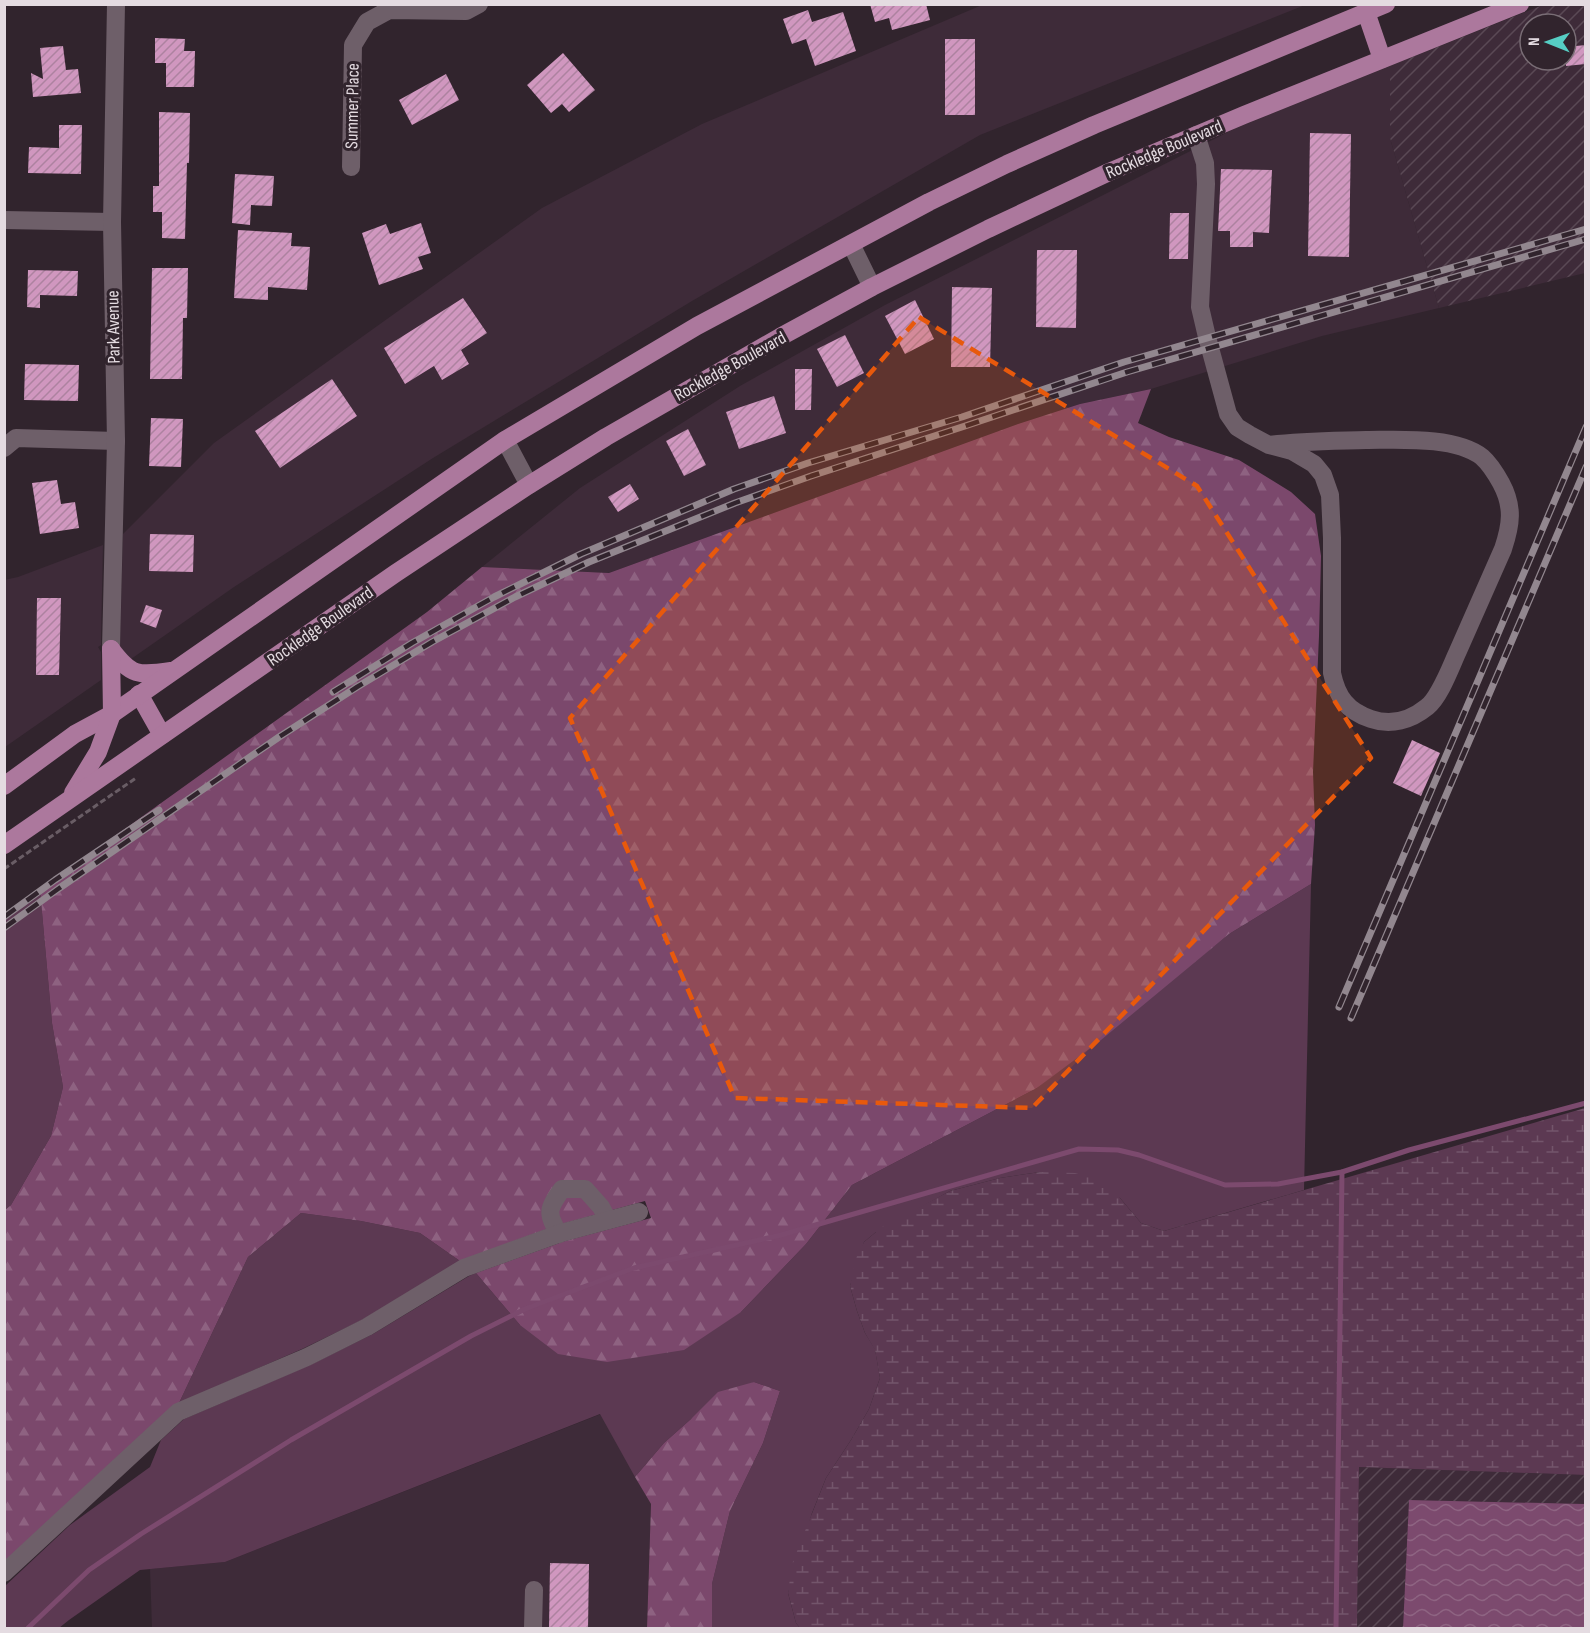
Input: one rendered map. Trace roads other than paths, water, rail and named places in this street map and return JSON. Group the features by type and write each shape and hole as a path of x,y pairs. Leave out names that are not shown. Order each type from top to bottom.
{"main road":[{"path":"4,786 75,734 112,714 504,440 697,326 929,202 1022,157 1386,4"},
{"name":"Rockledge Boulevard","path":"4,844 396,573 529,485 606,437 872,286 1109,172 1520,4"},
{"path":"1366,12 1382,59"},
{"path":"111,649 132,671 151,674 172,671"},
{"path":"69,799 98,752 112,714 111,649"},
{"path":"139,694 162,735"}],"street":[{"name":"Park Avenue","path":"111,649 116,441 112,222 116,4"},
{"name":"Summer Place","path":"351,167 353,45 367,22 389,10 466,11 479,4"},
{"path":"1196,135 1205,163 1206,184 1200,307 1228,414 1237,427 1269,445 1292,451 1314,464 1323,475 1330,495 1332,673 1335,688 1345,704 1360,715 1392,723 1409,718 1429,706 1443,683 1503,549 1510,528 1510,508 1504,488 1494,471 1481,457 1450,444 1403,440 1303,441 1269,445"},
{"path":"4,220 112,222"},
{"path":"851,244 872,286"},
{"path":"4,448 16,438 116,441"},
{"path":"504,440 529,485"},
{"path":"559,1233 552,1221 551,1205 562,1190 585,1189 601,1207 608,1220"},
{"path":"4,1574 178,1412 317,1352 367,1327 464,1268 559,1233 639,1212"},
{"path":"533,1629 534,1590"}],"water":[{"path":"1409,1500 1585,1504 1585,1628 1403,1628"}],"waterway":[{"path":"28,1628 89,1570 141,1534 291,1440 471,1336 525,1309 634,1268 781,1235 1079,1149 1118,1150 1139,1155 1225,1185 1278,1184 1342,1172 1409,1150 1586,1103"},
{"path":"1336,1628 1342,1172"}],"railway":[{"path":"333,692 412,643 494,597 581,554 734,489 808,463 962,417 1124,362 1586,229"},
{"path":"4,928 279,737 357,687 432,642 515,597 589,562 735,503 811,476 1127,372 1586,239"},
{"path":"1339,1007 1586,427"},
{"path":"1351,1018 1586,467"},
{"path":"4,917 159,810"}]}
